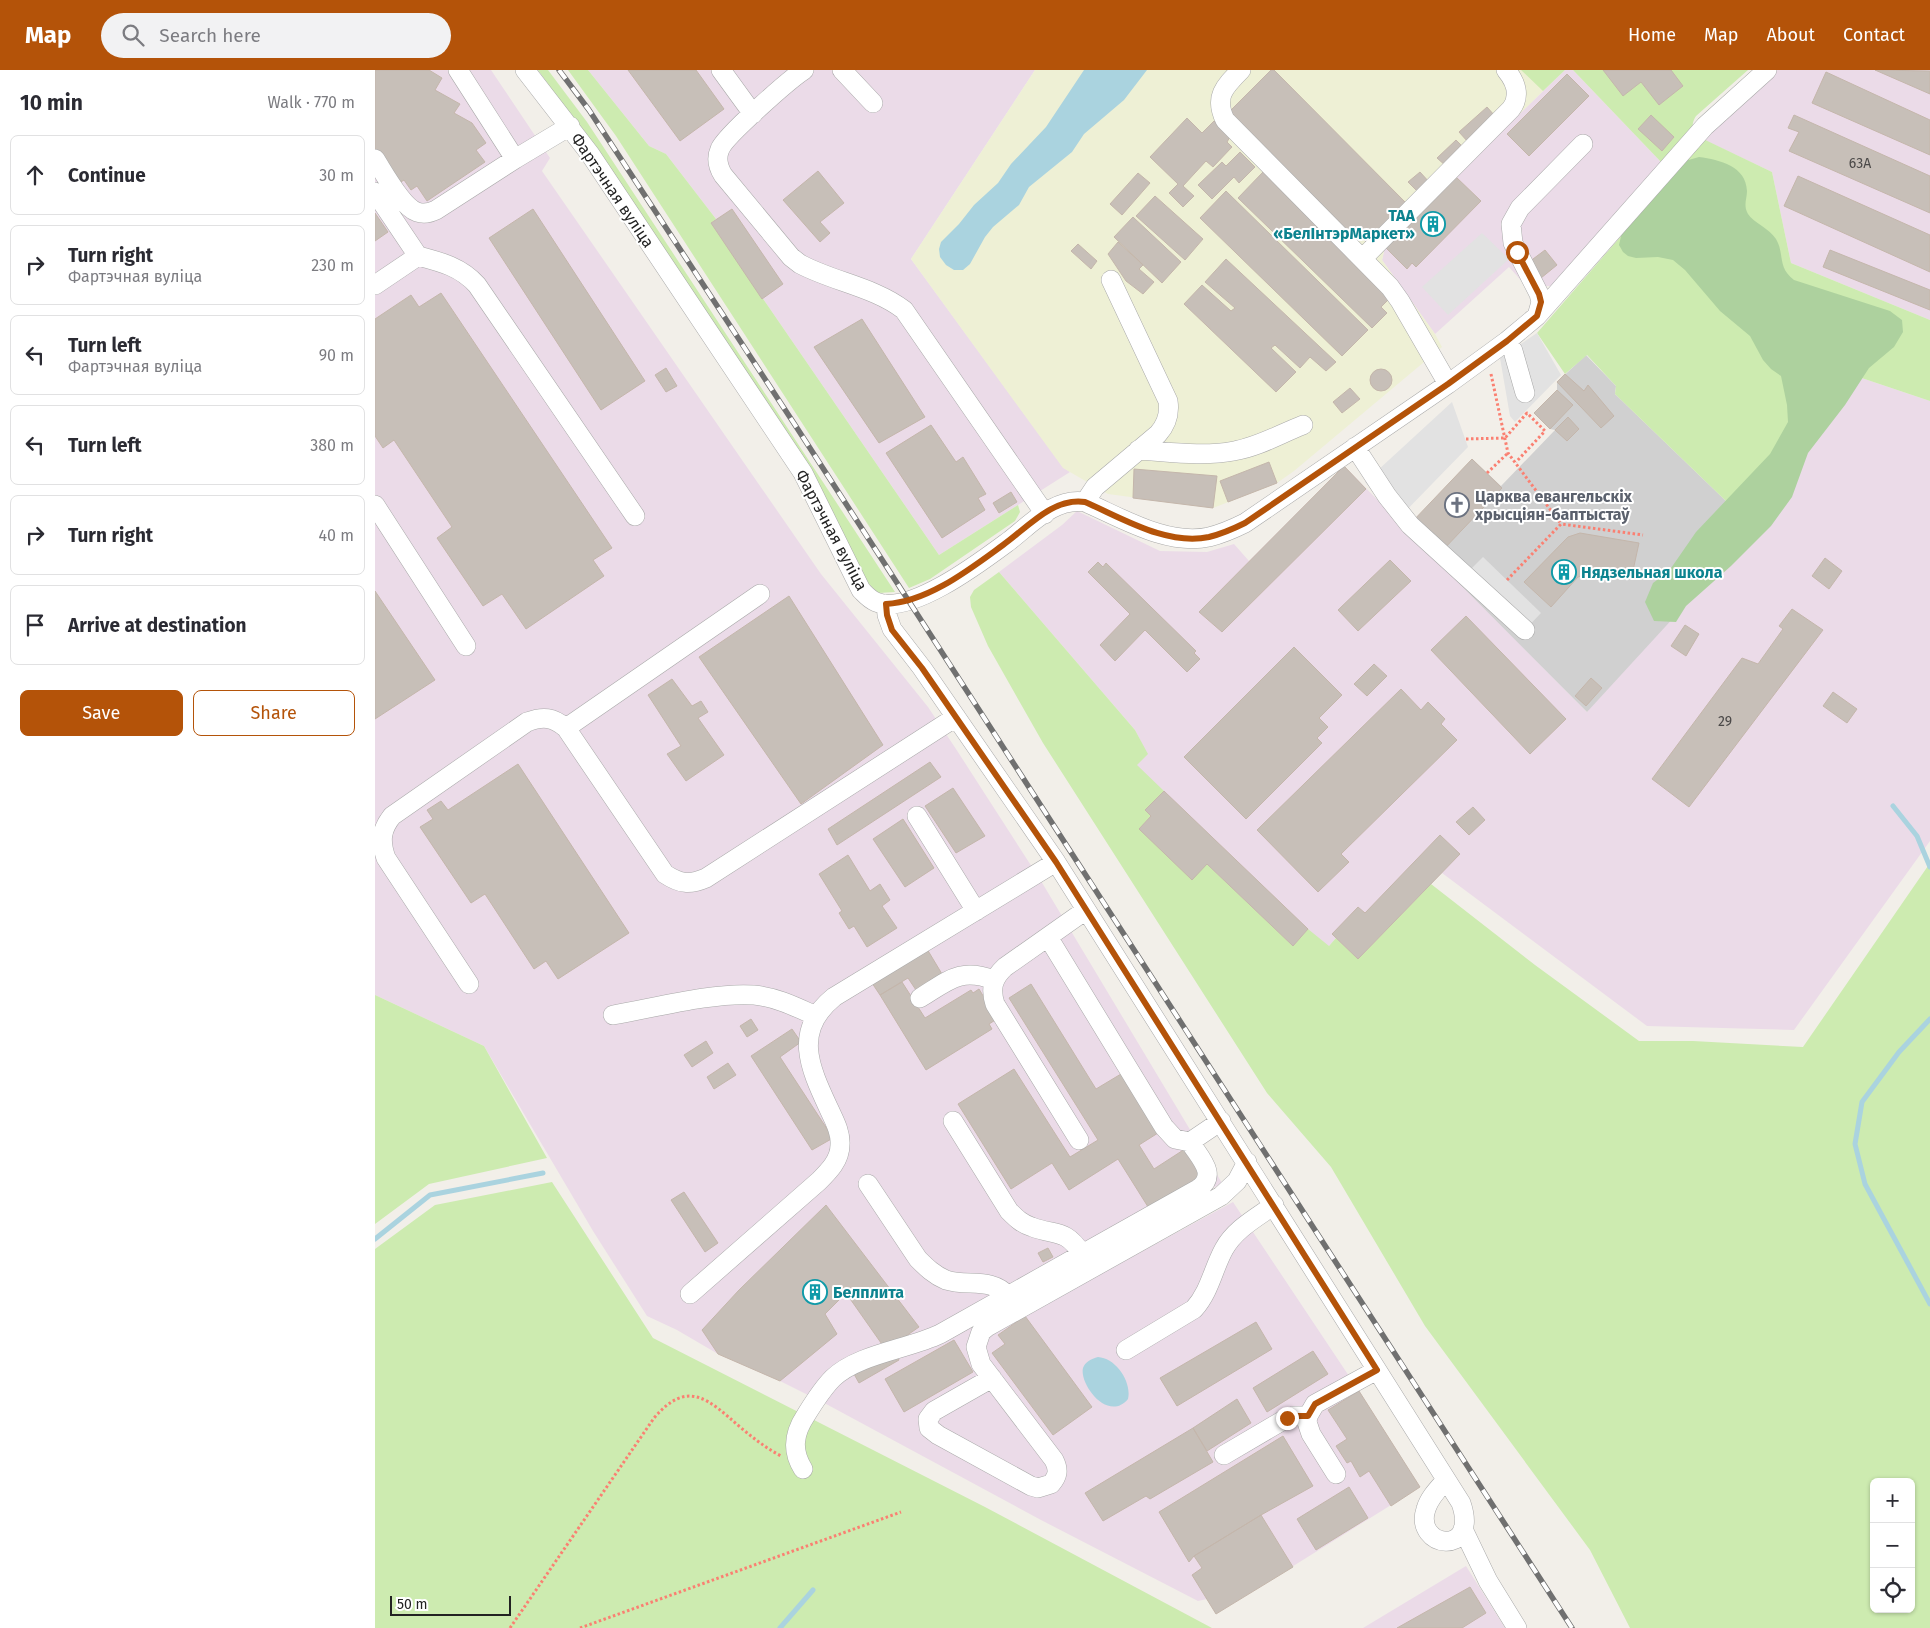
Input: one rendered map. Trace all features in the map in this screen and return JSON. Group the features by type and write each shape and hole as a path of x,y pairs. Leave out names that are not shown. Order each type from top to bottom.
{"street":[{"path":"458,70 515,159"},
{"name":"Фартэчная вуліца","path":"525,70 570,126 803,473 861,590 868,598 877,603 886,604 909,601 935,590 1065,502 1075,500 1085,502 1163,535 1186,538 1207,537 1226,532 1245,523 1448,384 1507,341 1537,316 1705,126 1767,70"},
{"path":"721,70 753,114"},
{"path":"805,70 753,114 722,145 717,159 723,175 791,257 800,264 871,291 895,303 904,310 1045,514"},
{"path":"842,70 873,103"},
{"path":"1241,70 1228,83 1221,96 1221,111 1225,120 1390,287 1400,300 1448,384"},
{"path":"1363,258 1511,110 1517,96 1516,86 1506,70"},
{"path":"375,159 405,204 417,212 424,213 436,210 570,126"},
{"path":"1537,316 1541,302 1539,294 1513,243 1511,224 1520,208 1583,144"},
{"path":"375,192 418,256 452,266 463,272 477,285 635,516"},
{"path":"375,286 418,256"},
{"path":"1085,502 1095,486 1163,428 1169,415 1168,401 1111,280"},
{"path":"1507,341 1513,351 1525,393"},
{"path":"1138,450 1221,454 1252,447 1303,425"},
{"path":"1355,447 1387,496 1411,524 1525,630"},
{"path":"375,505 466,646"},
{"path":"566,728 760,594"},
{"path":"886,604 892,630 922,668 1056,862 1461,1503 1465,1519 1463,1529 1458,1537 1451,1542 1444,1543 1437,1540 1426,1526 1424,1518 1425,1510 1446,1480"},
{"path":"469,984 386,858 382,847 382,835 385,825 392,816 527,722 538,718 549,718 559,722 566,728 665,874 684,884 695,883 706,878 956,717"},
{"path":"917,816 976,911"},
{"path":"689,1294 819,1181 830,1170 837,1159 840,1136 809,1059 808,1043 810,1028 824,1006 834,998 1056,862"},
{"path":"1079,1140 995,1004 993,996 994,980 1005,967 1086,910"},
{"path":"1048,936 1164,1127 1175,1139 1190,1142 1221,1121"},
{"path":"920,998 950,979 959,976 976,974 994,980"},
{"path":"613,1015 708,998 754,995 773,999 816,1016"},
{"path":"953,1121 1009,1211 1018,1220 1032,1227 1060,1233 1076,1244 1083,1254"},
{"path":"803,1469 796,1453 795,1444 798,1427 834,1377 843,1370 866,1359 935,1336 1203,1185 1207,1181 1207,1168 1190,1142"},
{"path":"992,1378 934,1411 928,1419 929,1428 937,1435 1031,1486 1038,1488 1051,1484 1058,1474 1054,1460 977,1356 976,1347 981,1332 1020,1308 1221,1196 1237,1181 1247,1162"},
{"path":"868,1184 918,1259 936,1275 947,1280 992,1284 1000,1287 1008,1296"},
{"path":"1126,1350 1194,1308 1203,1299 1209,1288 1218,1262 1231,1238 1274,1205"},
{"path":"1336,1474 1311,1434 1307,1422 1308,1416 1315,1404 1377,1370"},
{"path":"1224,1455 1287,1418 1308,1416"},
{"path":"1463,1529 1488,1581 1517,1628"}],"path":[{"path":"1485,357 1489,364 1508,453 1561,524 1643,535"},
{"path":"1466,439 1505,438 1527,413 1545,431 1516,462"},
{"path":"1487,473 1508,453"},
{"path":"1507,580 1561,524"},
{"path":"510,1628 664,1406 677,1399 692,1396 705,1399 717,1406 765,1446 803,1469"},
{"path":"580,1628 901,1512"}],"shaded area":[{"path":"375,70 491,70 550,158 542,171 821,574 928,707 956,749 1041,881 1222,1183 1015,1300 1025,1315 1233,1202 1359,1391 1420,1487 1216,1614 1207,1599 1198,1601 1041,1520 828,1405 780,1381 718,1354 677,1330 647,1316 593,1231 484,1046 375,995"},
{"path":"588,70 1035,70 911,259 1063,467 1070,472 939,555 711,223 716,219 666,154 649,146"},
{"name":"ТАА «БелІнтэрМаркет»","path":"1565,70 1573,70 1661,162 1552,286 1526,286 1509,267 1435,334 1382,260 1385,247 1455,176"},
{"path":"1767,70 1930,70 1930,320 1791,263 1772,172 1696,136"},
{"path":"1482,233 1509,259 1448,315 1422,287"},
{"path":"1537,333 1561,375 1515,422 1510,416 1500,358"},
{"path":"1586,355 1616,386 1615,394 1755,529 1587,712 1406,530 1472,459 1501,486 1555,430 1550,429 1534,413 1557,390 1557,382"},
{"path":"1826,366 1930,401 1930,841 1794,1030 1647,1026 1442,873 1358,959 1336,938 1329,946 1293,946 1192,880 1139,829 1136,765 1147,753 1135,730 999,572 1062,525 1077,511 1160,551 1207,552 1234,544 1249,561 1344,466 1587,712"},
{"path":"1452,402 1468,447 1397,520 1365,482"},
{"path":"1483,557 1541,613 1518,637 1459,581"},
{"path":"1466,1566 1505,1628 1363,1628"}],"green space":[{"path":"538,70 548,70 587,122 895,592 878,593 863,578 614,176"},
{"path":"568,70 588,70 649,146 666,154 716,219 711,223 939,555 1018,505 1020,512 1015,521 930,579 909,588 616,136"},
{"path":"1035,70 1523,70 1544,90 1385,247 1382,260 1435,334 1442,347 1294,471 1277,483 1213,508 1108,494 1063,468 911,259"},
{"path":"1521,70 1565,70 1543,91"},
{"path":"1573,70 1748,70 1696,116 1693,126 1697,136 1772,172 1791,263 1930,320 1930,401 1826,366 1755,529 1615,394 1616,386 1587,355 1565,374 1537,333 1675,174 1661,162"},
{"path":"1699,157 1723,162 1737,170 1742,176 1746,182 1745,205 1748,214 1776,239 1783,266 1794,280 1890,311 1902,320 1903,332 1894,347 1869,368 1845,405 1808,453 1792,497 1771,526 1731,566 1686,606 1676,622 1654,621 1645,602 1653,583 1669,571 1696,532 1770,454 1788,422 1787,405 1781,376 1763,360 1750,336 1720,311 1685,270 1673,260 1658,257 1636,258 1628,256 1619,245 1622,232 1685,161"},
{"path":"999,572 1135,730 1148,754 1137,765 1164,791 1146,810 1151,816 1139,829 1207,864 1293,946 1308,929 1329,946 1336,938 1358,959 1431,884 1535,965 1639,1041 1693,1041 1803,1047 1930,863 1930,1628 1630,1628 1590,1550 1425,1326 1331,1167 1267,1093 1043,743 988,646 971,607 970,597 974,590"},
{"path":"375,995 484,1046 547,1158 429,1184 375,1224"},
{"path":"552,1182 653,1338 985,1507 1212,1628 375,1628 375,1249 435,1205"}],"water":[{"path":"1084,70 1147,70 1124,100 1084,134 1072,152 1029,187 1019,205 993,227 985,237 970,264 963,270 954,270 946,265 940,257 939,249 941,242 974,205 998,183 1011,164 1046,127"},
{"path":"1098,1357 1105,1358 1116,1366 1128,1385 1128,1399 1120,1405 1112,1407 1096,1399 1086,1383 1083,1368 1089,1361"}],"building":[{"path":"375,70 429,70 442,78 435,90 460,104 454,113 472,123 486,143 476,150 485,162 427,201 417,186 411,190 404,180 399,183 375,148"},
{"path":"628,70 696,70 724,109 680,141"},
{"path":"1271,70 1274,70 1407,204 1367,243 1362,238 1355,242 1228,113"},
{"path":"1603,70 1671,70 1683,86 1659,105 1641,82 1623,96"},
{"path":"1875,70 1930,71 1930,94"},
{"path":"1826,72 1930,120 1930,155 1812,103"},
{"path":"1567,74 1589,96 1529,156 1507,134"},
{"path":"1487,107 1495,116 1468,142 1459,132"},
{"path":"1651,115 1674,137 1662,151 1638,129"},
{"path":"1794,115 1930,176 1930,213 1789,151 1799,132 1788,128"},
{"path":"1187,118 1202,133 1214,121 1230,137 1227,142 1232,147 1213,167 1206,161 1183,186 1194,196 1183,207 1169,193 1178,184 1150,157"},
{"path":"1456,140 1464,148 1446,166 1437,158"},
{"path":"1240,152 1255,167 1239,183 1234,177 1212,199 1198,185 1222,162 1226,166"},
{"path":"818,171 844,203 820,222 830,233 820,242 783,200"},
{"path":"1263,172 1392,296 1381,307 1387,313 1372,328 1238,198"},
{"path":"1420,172 1430,183 1419,193 1408,182"},
{"path":"1138,173 1150,183 1122,215 1110,204"},
{"name":"ТАА «БелІнтэрМаркет»","path":"1455,176 1481,201 1416,267 1412,263 1407,269 1385,247"},
{"path":"1798,176 1930,235 1930,272 1784,206"},
{"path":"1226,191 1368,330 1342,356 1200,218"},
{"path":"1155,196 1203,239 1185,260 1136,216"},
{"path":"533,209 645,381 601,410 489,238"},
{"path":"732,209 783,284 762,299 711,223"},
{"path":"375,213 388,232 375,241"},
{"path":"1133,217 1181,262 1162,283 1114,237"},
{"path":"1118,242 1143,265 1139,269 1154,282 1143,294 1126,281 1108,254"},
{"path":"1078,244 1097,261 1091,269 1071,251"},
{"path":"1545,250 1557,265 1541,278 1529,262"},
{"path":"1830,250 1930,290 1930,310 1823,267"},
{"path":"1226,259 1336,362 1326,371 1310,357 1300,368 1275,345 1271,348 1296,372 1276,392 1184,304 1202,285 1231,311 1235,308 1205,282"},
{"path":"441,293 612,548 593,560 604,576 526,629 502,594 483,606 437,538 452,527 394,440 383,448 375,436 375,319 411,295 419,307"},
{"path":"862,319 925,417 879,443 814,347"},
{"path":"666,368 677,386 666,392 655,375"},
{"path":"1381,369 1389,372 1392,380 1389,388 1381,391 1373,388 1370,380 1373,372"},
{"path":"1565,374 1584,391 1588,385 1614,416 1601,428 1557,382"},
{"path":"1350,388 1360,399 1342,413 1333,402"},
{"path":"1557,390 1573,405 1550,429 1534,413"},
{"path":"1568,417 1579,429 1567,441 1555,430"},
{"path":"931,425 956,462 963,457 986,494 978,498 985,510 942,538 886,453"},
{"name":"Царква евангельскіх хрысціян-баптыстаў","path":"1472,459 1502,488 1442,551 1411,523"},
{"path":"1269,462 1277,483 1228,502 1220,481"},
{"path":"1344,466 1366,489 1222,632 1199,612"},
{"path":"1134,469 1217,476 1213,508 1133,498"},
{"path":"1011,492 1017,502 999,513 993,503"},
{"name":"Нядзельная школа","path":"1580,533 1639,543 1632,575 1602,570 1578,577 1551,607 1524,582 1568,537"},
{"path":"1825,558 1842,571 1829,589 1812,576"},
{"path":"1390,560 1411,581 1358,631 1338,610"},
{"path":"1098,562 1103,567 1106,563 1196,651 1194,653 1200,659 1187,672 1145,630 1115,661 1100,645 1130,614 1088,572"},
{"path":"375,591 435,680 375,719"},
{"path":"789,596 883,745 801,804 699,657"},
{"path":"1792,609 1823,630 1689,807 1652,779 1742,658 1758,664 1783,629 1779,626"},
{"path":"1466,616 1566,719 1530,754 1431,650"},
{"path":"1685,625 1699,634 1686,656 1671,646"},
{"path":"1294,647 1342,695 1319,718 1328,727 1317,738 1322,743 1246,819 1184,757"},
{"path":"1374,664 1387,676 1367,696 1354,684"},
{"path":"1591,678 1602,688 1586,706 1575,696"},
{"path":"672,679 692,706 701,701 708,712 698,718 724,755 686,781 667,754 681,746 648,695"},
{"path":"1401,689 1421,710 1428,702 1445,719 1441,724 1457,740 1341,854 1349,862 1318,892 1257,830"},
{"path":"1833,692 1857,709 1847,723 1823,706"},
{"path":"930,762 941,777 837,845 828,829"},
{"path":"518,764 629,933 558,979 546,961 534,969 485,894 471,903 420,827 433,819 427,810 441,801 448,810"},
{"path":"953,788 985,836 956,853 925,806"},
{"path":"1164,791 1308,929 1293,946 1207,864 1192,880 1139,829 1151,816 1145,810"},
{"path":"1473,807 1485,820 1469,835 1456,822"},
{"path":"903,819 934,868 905,887 873,839"},
{"path":"1440,835 1460,854 1358,959 1332,934 1358,907 1365,913"},
{"path":"848,855 870,891 880,884 890,900 882,906 897,928 867,947 854,926 849,929 839,913 842,911 819,874"},
{"path":"927,949 942,974 916,990 908,978 880,995 872,983"},
{"path":"902,982 925,1018 971,990 973,993 979,989 997,1019 989,1024 992,1029 926,1070 880,995"},
{"path":"1031,984 1096,1089 1121,1074 1158,1133 1139,1145 1154,1169 1188,1147 1206,1175 1150,1210 1118,1159 1069,1190 1052,1163 1011,1189 958,1104 1014,1069 1070,1157 1098,1140 1009,998"},
{"path":"751,1019 758,1030 747,1037 740,1026"},
{"path":"792,1029 801,1042 780,1057 833,1138 812,1150 751,1056"},
{"path":"706,1041 713,1053 692,1067 684,1055"},
{"path":"728,1063 736,1075 714,1089 707,1077"},
{"path":"684,1192 718,1243 705,1252 671,1200"},
{"name":"Белплита","path":"826,1205 919,1327 886,1350 846,1293 825,1314 837,1334 780,1381 718,1354 702,1330 739,1290"},
{"path":"1048,1248 1053,1257 1043,1262 1038,1253"},
{"path":"1025,1316 1092,1407 1053,1435 992,1353 1005,1344 998,1335"},
{"path":"1256,1322 1272,1349 1177,1406 1160,1378"},
{"path":"954,1340 973,1372 904,1412 885,1379"},
{"path":"1313,1351 1328,1374 1267,1412 1253,1388"},
{"path":"895,1352 899,1360 859,1383 854,1374"},
{"path":"1359,1391 1420,1487 1391,1506 1369,1471 1360,1477 1351,1461 1347,1463 1336,1446 1347,1439 1328,1410"},
{"path":"1237,1399 1251,1423 1207,1451 1193,1428"},
{"path":"1193,1428 1213,1462 1150,1499 1146,1496 1103,1521 1085,1493"},
{"path":"1283,1436 1313,1486 1194,1556 1189,1562 1159,1512"},
{"path":"1349,1487 1368,1518 1316,1550 1297,1519"},
{"path":"1261,1515 1293,1567 1216,1614 1192,1575 1202,1568 1194,1556"},
{"path":"1470,1587 1486,1613 1462,1628 1397,1628"}],"waterway":[{"path":"1893,806 1917,836 1930,867"},
{"path":"1930,1019 1899,1052 1862,1102 1855,1144 1865,1184 1930,1304"},
{"path":"375,1239 430,1195 543,1173"},
{"path":"780,1628 813,1590"}],"railway":[{"path":"559,70 589,110 797,428 1572,1628"}],"place":[{"name":"ТАА «БелІнтэрМаркет»","path":"1433,224"},
{"name":"Царква евангельскіх хрысціян-баптыстаў","path":"1457,505"},
{"name":"Нядзельная школа","path":"1564,572"},
{"name":"Белплита","path":"815,1292"}],"route":[{"path":"1287,1418 1301,1415 1308,1416 1315,1404 1377,1370 1056,862 922,668 892,630 885,609 886,604 909,601 935,590 1003,545 1057,505 1065,502 1075,500 1085,502 1163,535 1186,538 1207,537 1226,532 1245,523 1448,384 1507,341 1537,316 1541,302 1539,294 1517,252"}]}
